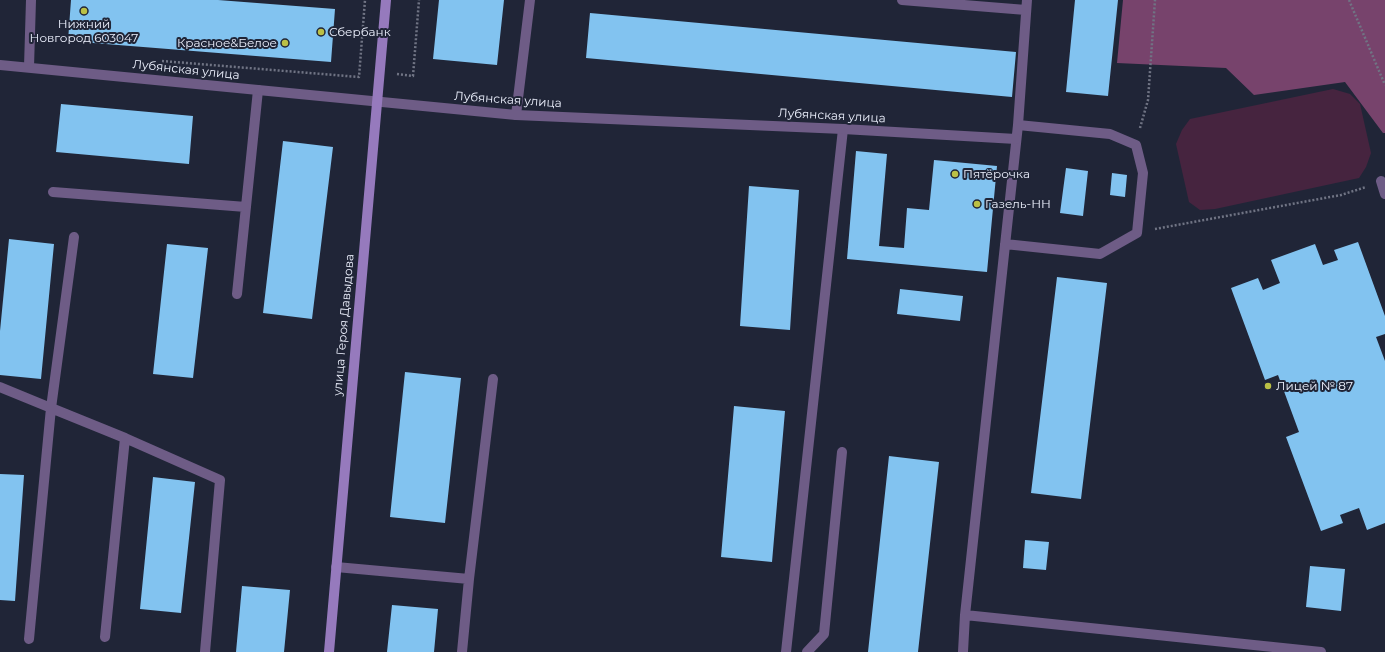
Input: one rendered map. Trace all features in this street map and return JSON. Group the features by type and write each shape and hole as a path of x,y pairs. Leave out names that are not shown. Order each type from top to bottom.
{"street":[{"path":"29,67 31,0"},
{"name":"улица Героя Давыдова","path":"329,652 386,0"},
{"path":"516,115 530,0"},
{"path":"902,0 1027,5 1018,125 965,615 963,652"},
{"name":"Лубянская улица","path":"0,65 516,115 843,129 1016,139"},
{"path":"237,294 258,90"},
{"path":"1005,244 1100,254 1137,232 1143,172 1136,145 1110,134 1018,125"},
{"path":"786,652 843,129"},
{"path":"1381,181 1385,194"},
{"path":"53,192 246,208"},
{"path":"29,639 51,408 74,237"},
{"path":"462,652 469,578 493,379"},
{"path":"0,387 125,438 220,480 205,652"},
{"path":"105,637 125,438"},
{"path":"807,652 824,634 842,452"},
{"path":"336,567 469,578"},
{"path":"965,615 1321,652"}],"path":[{"path":"359,77 365,0"},
{"path":"160,61 359,77 380,73 413,76 419,0"},
{"path":"1136,145 1148,100 1155,0"},
{"path":"1349,0 1385,85"},
{"path":"1137,232 1341,195 1381,181"}],"shaded area":[{"path":"1123,0 1385,0 1385,133 1383,133 1345,82 1254,95 1226,68 1117,63"},
{"path":"1333,89 1350,94 1360,104 1371,153 1366,167 1359,178 1215,209 1200,210 1189,202 1176,144 1182,130 1190,119"}],"building":[{"path":"71,0 218,0 335,9 331,62 68,41"},
{"path":"439,0 504,0 497,65 433,59"},
{"path":"1075,0 1118,0 1108,96 1066,92"},
{"path":"590,13 1016,52 1012,97 586,58"},
{"path":"61,104 193,116 189,164 56,152"},
{"path":"283,141 333,147 312,319 263,313"},
{"path":"856,151 887,154 879,246 904,248 907,208 929,210 934,160 997,166 987,272 847,259"},
{"path":"1066,168 1088,171 1083,216 1060,213"},
{"path":"1112,173 1127,175 1125,197 1110,195"},
{"path":"749,186 799,190 790,330 740,326"},
{"path":"9,239 54,244 41,379 0,375 0,331"},
{"path":"1358,242 1385,316 1385,334 1376,337 1385,361 1385,523 1367,530 1359,508 1340,515 1343,523 1321,531 1286,437 1299,432 1278,375 1265,380 1231,288 1258,278 1263,290 1280,283 1271,260 1315,244 1323,265 1338,260 1334,250"},
{"path":"167,244 208,248 193,378 153,374"},
{"path":"1057,277 1107,283 1081,499 1031,493"},
{"path":"900,289 963,296 960,321 897,314"},
{"path":"405,372 461,378 445,523 390,517"},
{"path":"734,406 785,411 772,562 721,557"},
{"path":"889,456 939,462 918,652 868,652"},
{"path":"0,474 24,475 15,601 0,600"},
{"path":"153,477 195,482 181,613 140,609"},
{"path":"1025,540 1049,542 1046,570 1023,568"},
{"path":"1310,566 1345,569 1341,611 1306,607"},
{"path":"242,586 290,590 284,652 236,652"},
{"path":"392,605 438,609 434,652 387,652"}],"place":[{"name":"Нижний Новгород 603047","path":"84,11"},
{"name":"Сбербанк","path":"321,32"},
{"name":"Красное&Белое","path":"285,43"},
{"name":"Пятёрочка","path":"955,174"},
{"name":"Газель-НН","path":"977,204"},
{"name":"Лицей № 87","path":"1268,386"}]}
